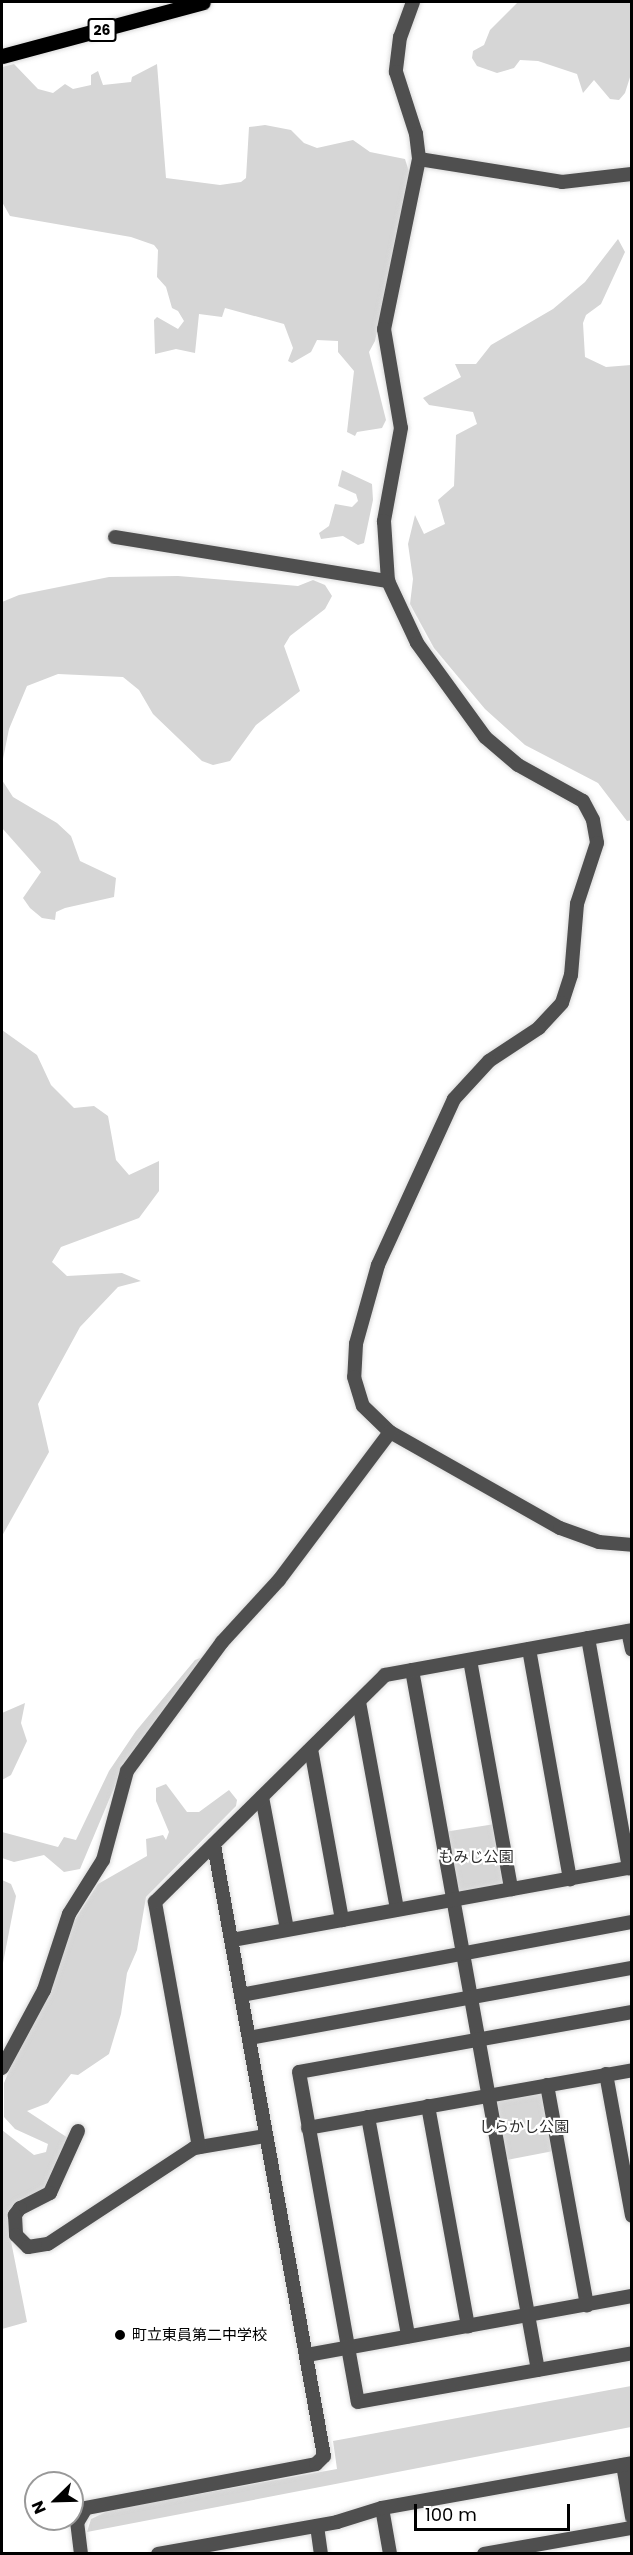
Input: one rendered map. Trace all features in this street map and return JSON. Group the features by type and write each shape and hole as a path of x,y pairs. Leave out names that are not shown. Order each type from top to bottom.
{"main road":[{"name":"26","path":"2,56 203,2"}],"street":[{"path":"413,2 400,37 396,72 416,134 419,159 384,329 401,428 384,521 388,581 417,643 485,737 518,765 583,801 593,820 597,843 577,904 571,975 562,1003 539,1028 489,1061 454,1100 378,1266 356,1344 354,1377 363,1406 390,1432 560,1528 600,1542 632,1545"},
{"path":"419,159 562,182 632,174"},
{"path":"115,537 388,581"},
{"path":"2,2068 44,1990 69,1914 103,1860 128,1771 222,1642 279,1580 390,1432"},
{"path":"199,2147 154,1902 385,1675 630,1631 632,1650"},
{"path":"232,1940 630,1868 588,1638"},
{"path":"529,1649 570,1879"},
{"path":"470,1660 511,1889"},
{"path":"412,1670 538,2370"},
{"path":"359,1702 397,1909"},
{"path":"311,1749 342,1920"},
{"path":"262,1797 286,1929"},
{"path":"81,2553 77,2523 86,2508 323,2460 307,2355 214,1845"},
{"path":"242,1995 632,1922"},
{"path":"249,2038 632,1968"},
{"path":"632,2012 299,2072 358,2402 632,2353"},
{"path":"308,2128 632,2070"},
{"path":"606,2074 632,2216"},
{"path":"547,2085 586,2305"},
{"path":"428,2106 468,2326"},
{"path":"368,2117 408,2336"},
{"path":"78,2131 50,2193 23,2205 15,2216 16,2235 28,2247 48,2244 199,2147 266,2136"},
{"path":"307,2355 632,2296"},
{"path":"158,2553 316,2526 382,2508 627,2464 632,2517"},
{"path":"382,2508 390,2553"},
{"path":"316,2526 321,2553"},
{"path":"484,2553 632,2528"}],"green space":[{"path":"518,2 631,2 631,74 625,93 619,100 610,99 594,80 583,93 577,74 538,61 520,60 514,68 497,73 477,66 472,58 473,51 484,45 490,30"},
{"path":"14,64 38,89 53,93 65,84 73,89 91,85 91,75 98,71 103,85 131,82 132,77 157,64 166,178 220,185 241,182 246,178 249,127 265,125 291,130 304,143 317,148 353,140 370,152 405,159 410,175 375,341 369,352 386,420 382,428 357,432 355,436 347,432 354,371 338,352 338,341 317,340 311,352 292,363 288,361 293,348 284,324 225,308 222,317 199,314 195,353 176,349 155,354 154,320 157,317 178,329 184,321 178,311 172,308 166,287 157,277 158,250 154,245 131,237 10,216 2,202 2,67"},
{"path":"618,239 625,252 601,304 586,315 583,323 585,357 606,367 631,365 632,820 627,821 598,783 525,745 485,709 434,648 410,604 413,579 408,544 415,515 424,534 445,524 438,500 454,486 456,435 477,424 473,412 429,405 423,398 461,377 455,364 476,364 491,345 553,309 585,282"},
{"path":"342,470 372,484 373,500 364,543 358,545 343,536 321,539 319,533 329,526 335,504 352,507 358,501 356,494 338,486"},
{"path":"178,576 298,586 313,580 325,585 332,596 325,609 290,636 284,646 300,691 256,725 230,761 213,765 202,761 153,714 139,690 123,677 58,674 27,686 9,729 2,764 2,602 19,595 109,577"},
{"path":"2,780 13,797 57,823 71,836 80,861 116,878 114,897 65,908 56,912 55,920 42,918 30,908 23,898 41,872 2,828"},
{"path":"2,1030 37,1055 51,1085 74,1108 94,1106 108,1116 116,1160 129,1175 159,1161 159,1191 139,1218 61,1247 52,1262 67,1276 122,1273 141,1281 118,1287 80,1327 38,1404 49,1452 2,1536"},
{"path":"206,1656 122,1769 80,1869 64,1872 44,1855 14,1862 2,1858 2,1832 58,1847 64,1837 76,1840 109,1771 136,1731 195,1660"},
{"path":"25,1703 21,1723 27,1741 11,1775 2,1780 2,1713"},
{"path":"166,1784 187,1812 199,1812 229,1790 237,1800 236,1806 146,1897 137,1950 127,1973 121,2014 109,2054 78,2075 71,2074 48,2103 27,2111 68,2138 48,2190 10,2213 8,2226 27,2322 2,2329 2,2130 34,2155 46,2152 48,2144 15,2129 4,2117 4,2083 69,1929 98,1884 147,1856 146,1839 163,1835 166,1840 169,1832 156,1801 156,1788"},
{"name":"もみじ公園","path":"495,1824 505,1884 455,1892 446,1832"},
{"path":"2,1880 11,1884 16,1896 2,1968"},
{"name":"しらかし公園","path":"542,2092 553,2151 506,2160 495,2101"},
{"path":"631,2386 631,2427 87,2532 91,2519 110,2510 337,2469 333,2441"}],"place":[{"name":"町立東員第二中学校","path":"120,2335"}]}
